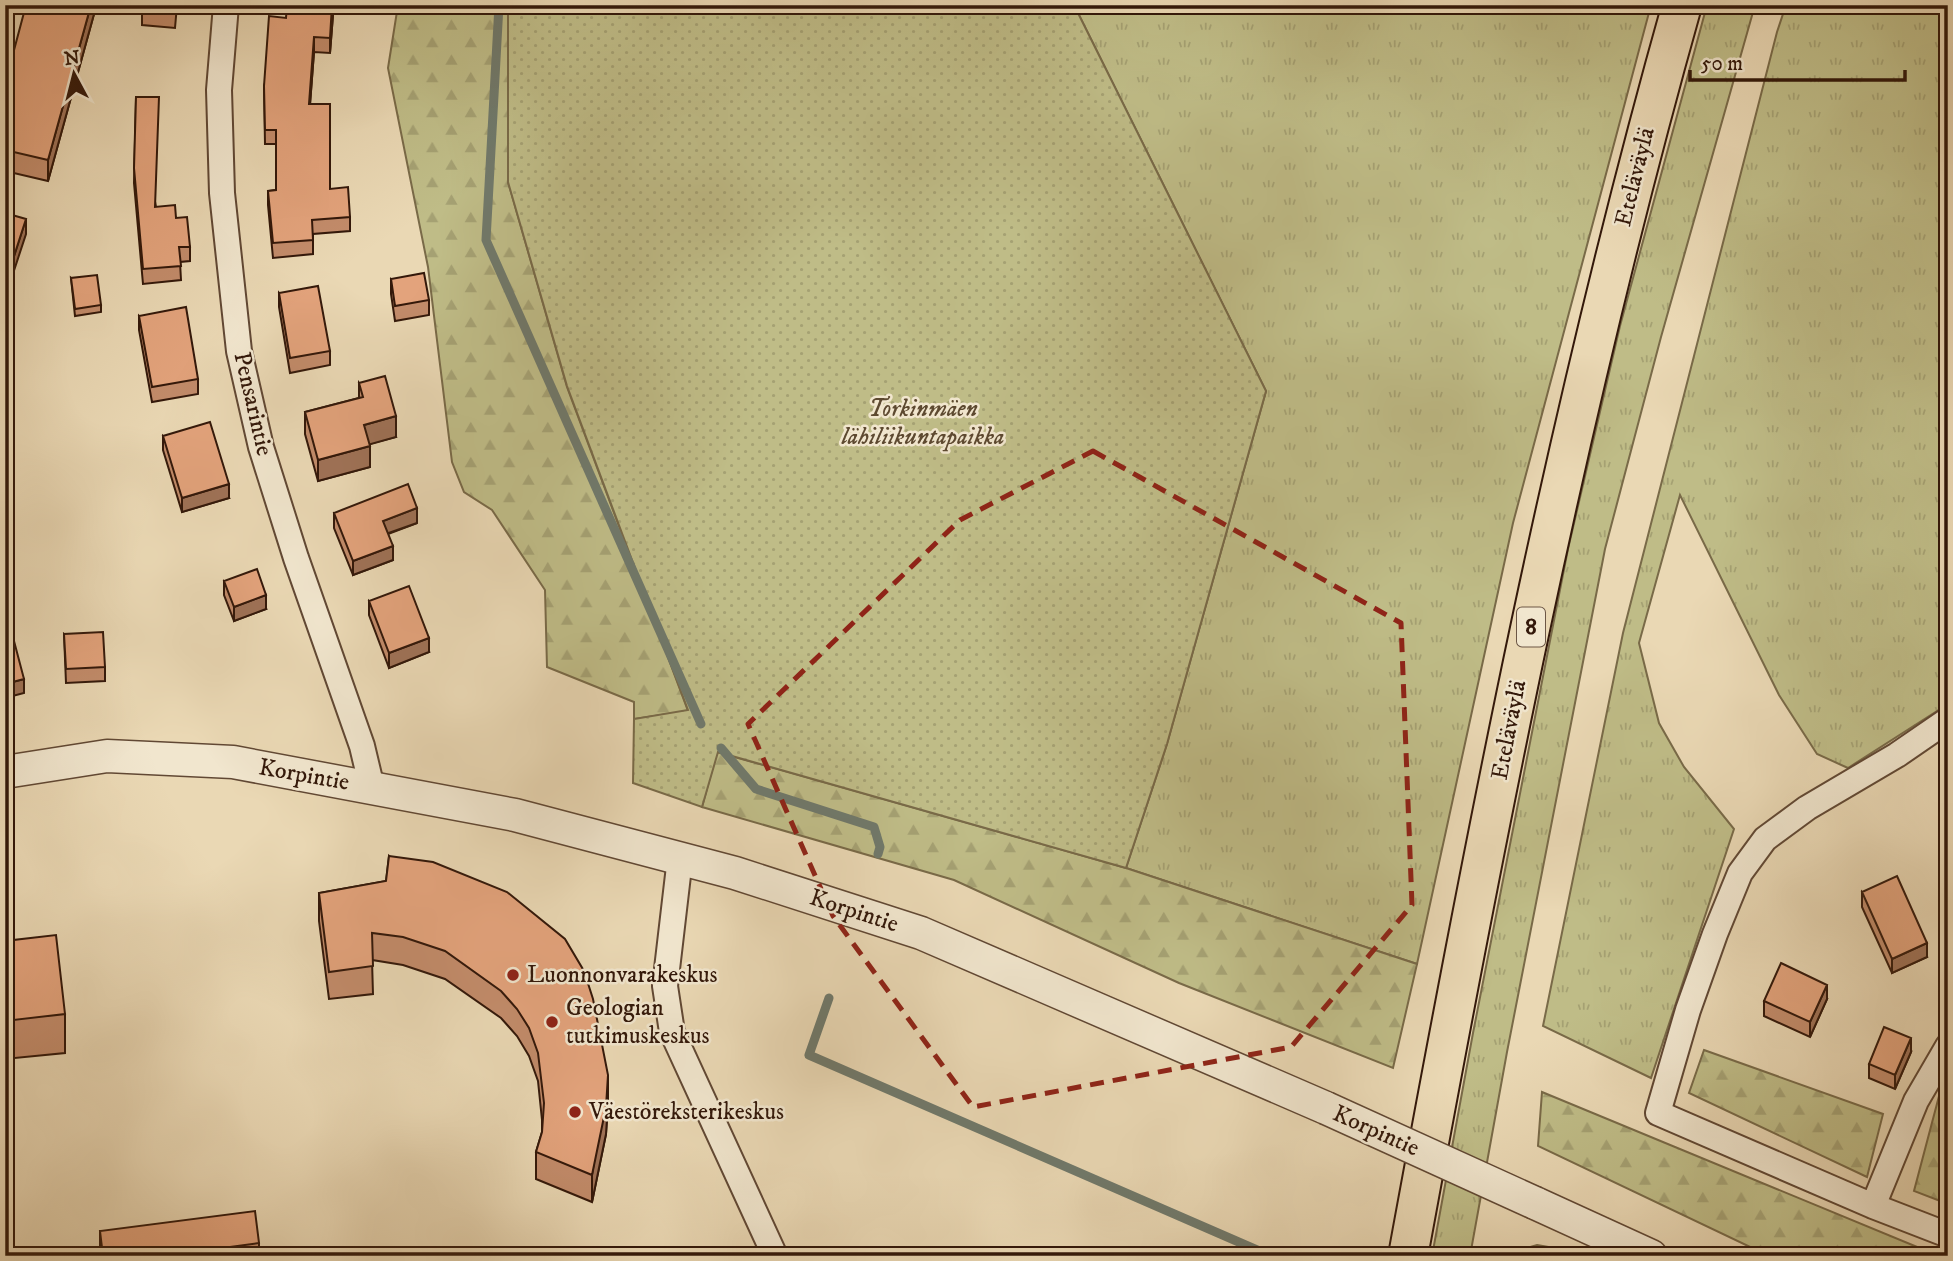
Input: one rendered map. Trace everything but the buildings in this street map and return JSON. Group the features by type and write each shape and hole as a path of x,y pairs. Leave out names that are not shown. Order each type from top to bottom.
{"highway":[{"name":"Eteläväylä","path":"1408,1256 1512,716 1567,453 1641,150 1682,5"}],"street":[{"name":"Pensarintie","path":"226,5 219,90 222,193 239,351 261,447 296,558 362,746 372,788"},
{"path":"1948,720 1897,755 1807,808 1765,839 1740,873 1715,934 1688,1010 1658,1113 1873,1206 1948,1235"},
{"name":"Korpintie","path":"5,772 107,756 233,762 515,815 735,873 921,933 1326,1108 1651,1256"},
{"path":"680,858 664,986 672,1032 775,1256"},
{"path":"1873,1206 1916,1101 1948,1046"}],"highlighted area":[{"path":"1093,451 1401,623 1412,905 1291,1047 973,1107 833,916 748,724 960,520"}],"green space":[{"path":"398,5 508,5 508,182 567,387 688,711 634,719 634,702 547,667 545,590 492,510 464,492 452,462 428,267 388,68"},
{"name":"Torkinmäen lähiliikuntapaikka","path":"508,5 1074,5 1266,391 1167,744 1126,868 718,752 702,807 633,783 634,719 688,710 567,386 508,182"},
{"path":"1074,5 1651,5 1513,523 1417,964 1126,868 1167,744 1266,391"},
{"path":"1707,5 1755,5 1661,337 1605,549 1470,1256 1432,1256 1568,549 1620,326"},
{"path":"1786,5 1948,5 1948,704 1848,768 1817,754 1779,695 1680,495 1639,643 1659,723 1684,767 1734,829 1651,1078 1543,1026 1623,633"},
{"path":"717,752 1126,868 1417,964 1393,1068 1179,983 954,880 702,807"},
{"path":"1704,1050 1883,1114 1867,1177 1689,1093"},
{"path":"1948,1062 1948,1204 1914,1191"},
{"path":"1542,1092 1939,1256 1769,1256 1538,1146"},
{"path":"1537,1245 1589,1256 1513,1256 1517,1251"}],"waterway":[{"path":"499,5 486,240 701,724"},
{"path":"721,748 756,789 874,827 880,847 878,854"},
{"path":"829,998 809,1055 1271,1256"}],"place":[{"name":"Luonnonvarakeskus","path":"513,975"},
{"name":"Geologian tutkimuskeskus","path":"552,1022"},
{"name":"Väestöreksterikeskus","path":"575,1112"}]}
